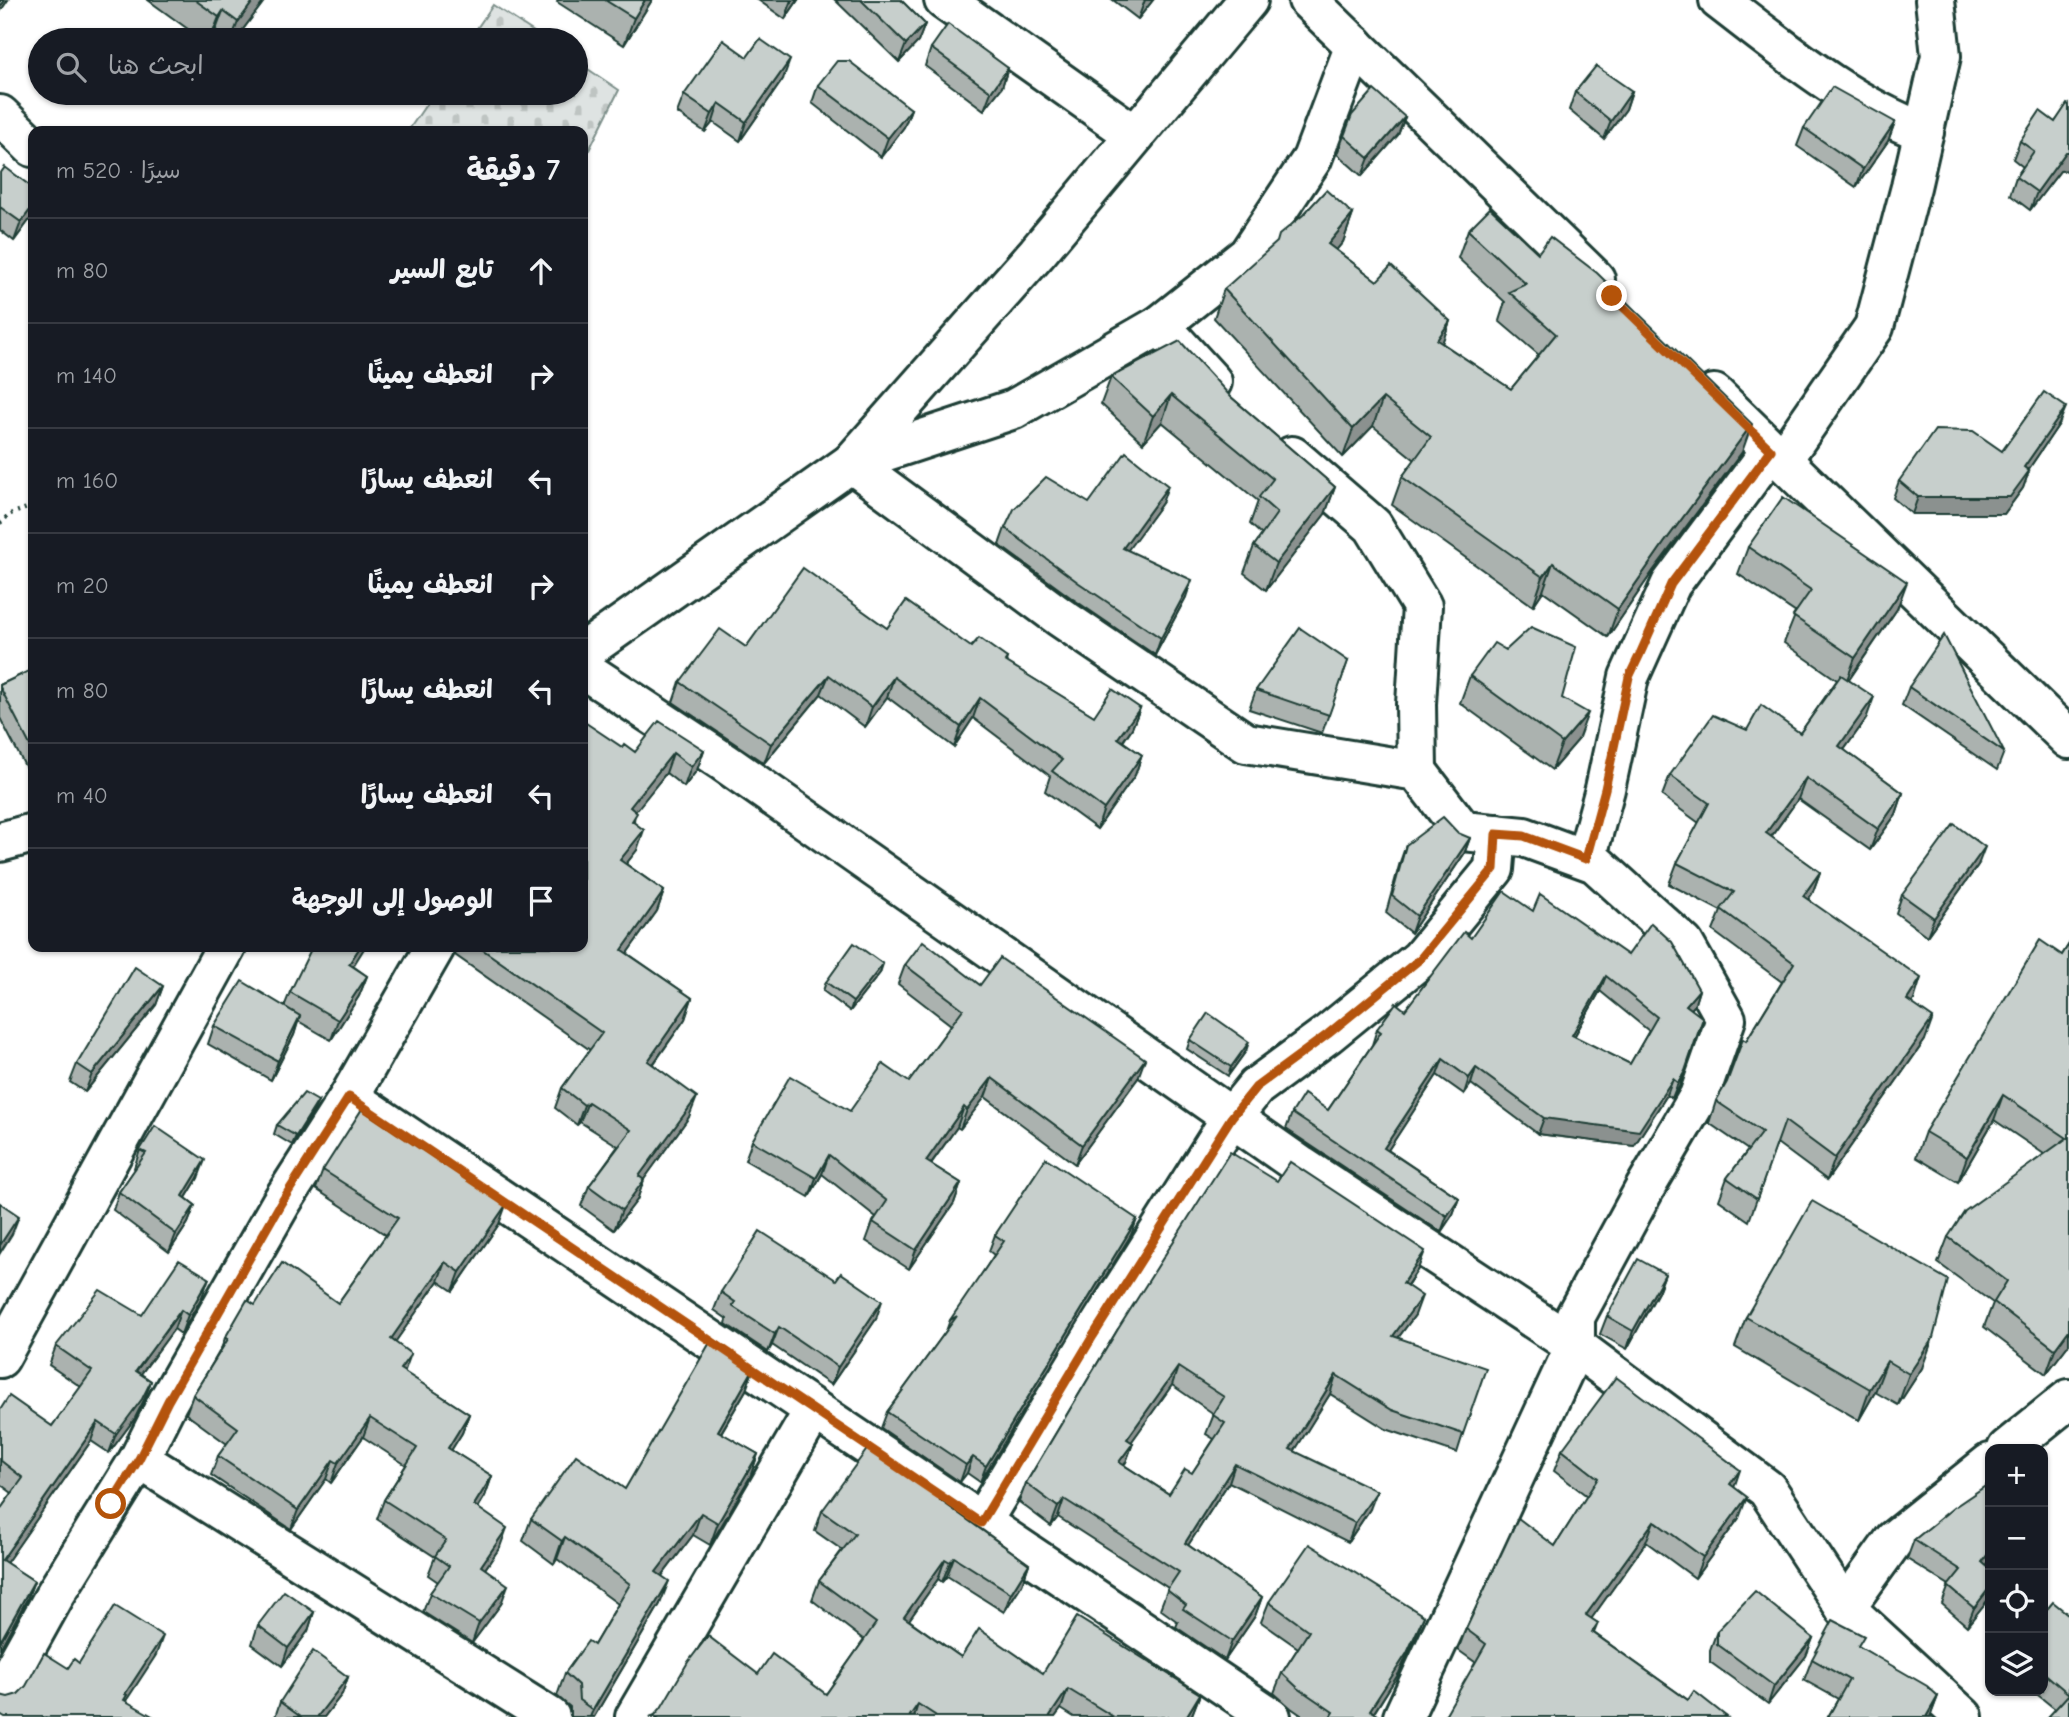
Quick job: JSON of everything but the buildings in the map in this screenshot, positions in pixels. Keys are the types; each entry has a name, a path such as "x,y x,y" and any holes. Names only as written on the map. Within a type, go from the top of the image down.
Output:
{"street":[{"path":"944,0 1135,135"},
{"path":"588,648 851,463 1037,253 1248,0"},
{"path":"1308,0 1622,305"},
{"path":"1719,0 1800,63 1894,121 1924,132"},
{"path":"1586,859 1605,789 1629,677 1671,584 1776,455 1874,327 1941,56 1934,0"},
{"path":"851,463 1014,409 1160,325 1248,255 1312,159 1355,46"},
{"path":"0,115 28,142"},
{"path":"1160,325 1235,407"},
{"path":"1692,373 2069,739"},
{"path":"1265,432 1373,526 1422,606 1416,704 1417,771 1464,831 1524,836 1595,863 1684,944 1726,1019 1699,1096 1575,1317 1575,1346 1403,1717"},
{"path":"851,463 1060,617 1246,743 1417,771"},
{"path":"588,672 724,762 1301,1166 1575,1346 1767,1489 1845,1608 1963,1717"},
{"path":"0,842 28,834"},
{"path":"981,1523 1093,1336 1231,1118 1256,1087 1328,1034 1420,959 1494,869 1496,834"},
{"path":"0,1358 223,952"},
{"path":"0,1694 56,1593 139,1459 168,1401 281,1203 349,1097 432,952"},
{"path":"349,1097 1271,1717"},
{"path":"2013,1444 2069,1399"},
{"path":"635,1717 814,1410"},
{"path":"139,1459 550,1717"},
{"path":"1845,1608 1894,1540 1985,1467"}],"path":[{"path":"0,523 10,514 28,508"}],"green space":[{"path":"493,5 528,28 477,28"},
{"path":"588,69 619,90 588,152 588,126 411,126 426,105 588,105"}],"route":[{"path":"111,1504 139,1459 168,1401 281,1203 349,1097 981,1523 1168,1215 1231,1118 1256,1087 1328,1034 1420,959 1494,869 1496,834 1524,836 1586,859 1605,789 1629,677 1671,584 1771,450 1612,296"}]}
